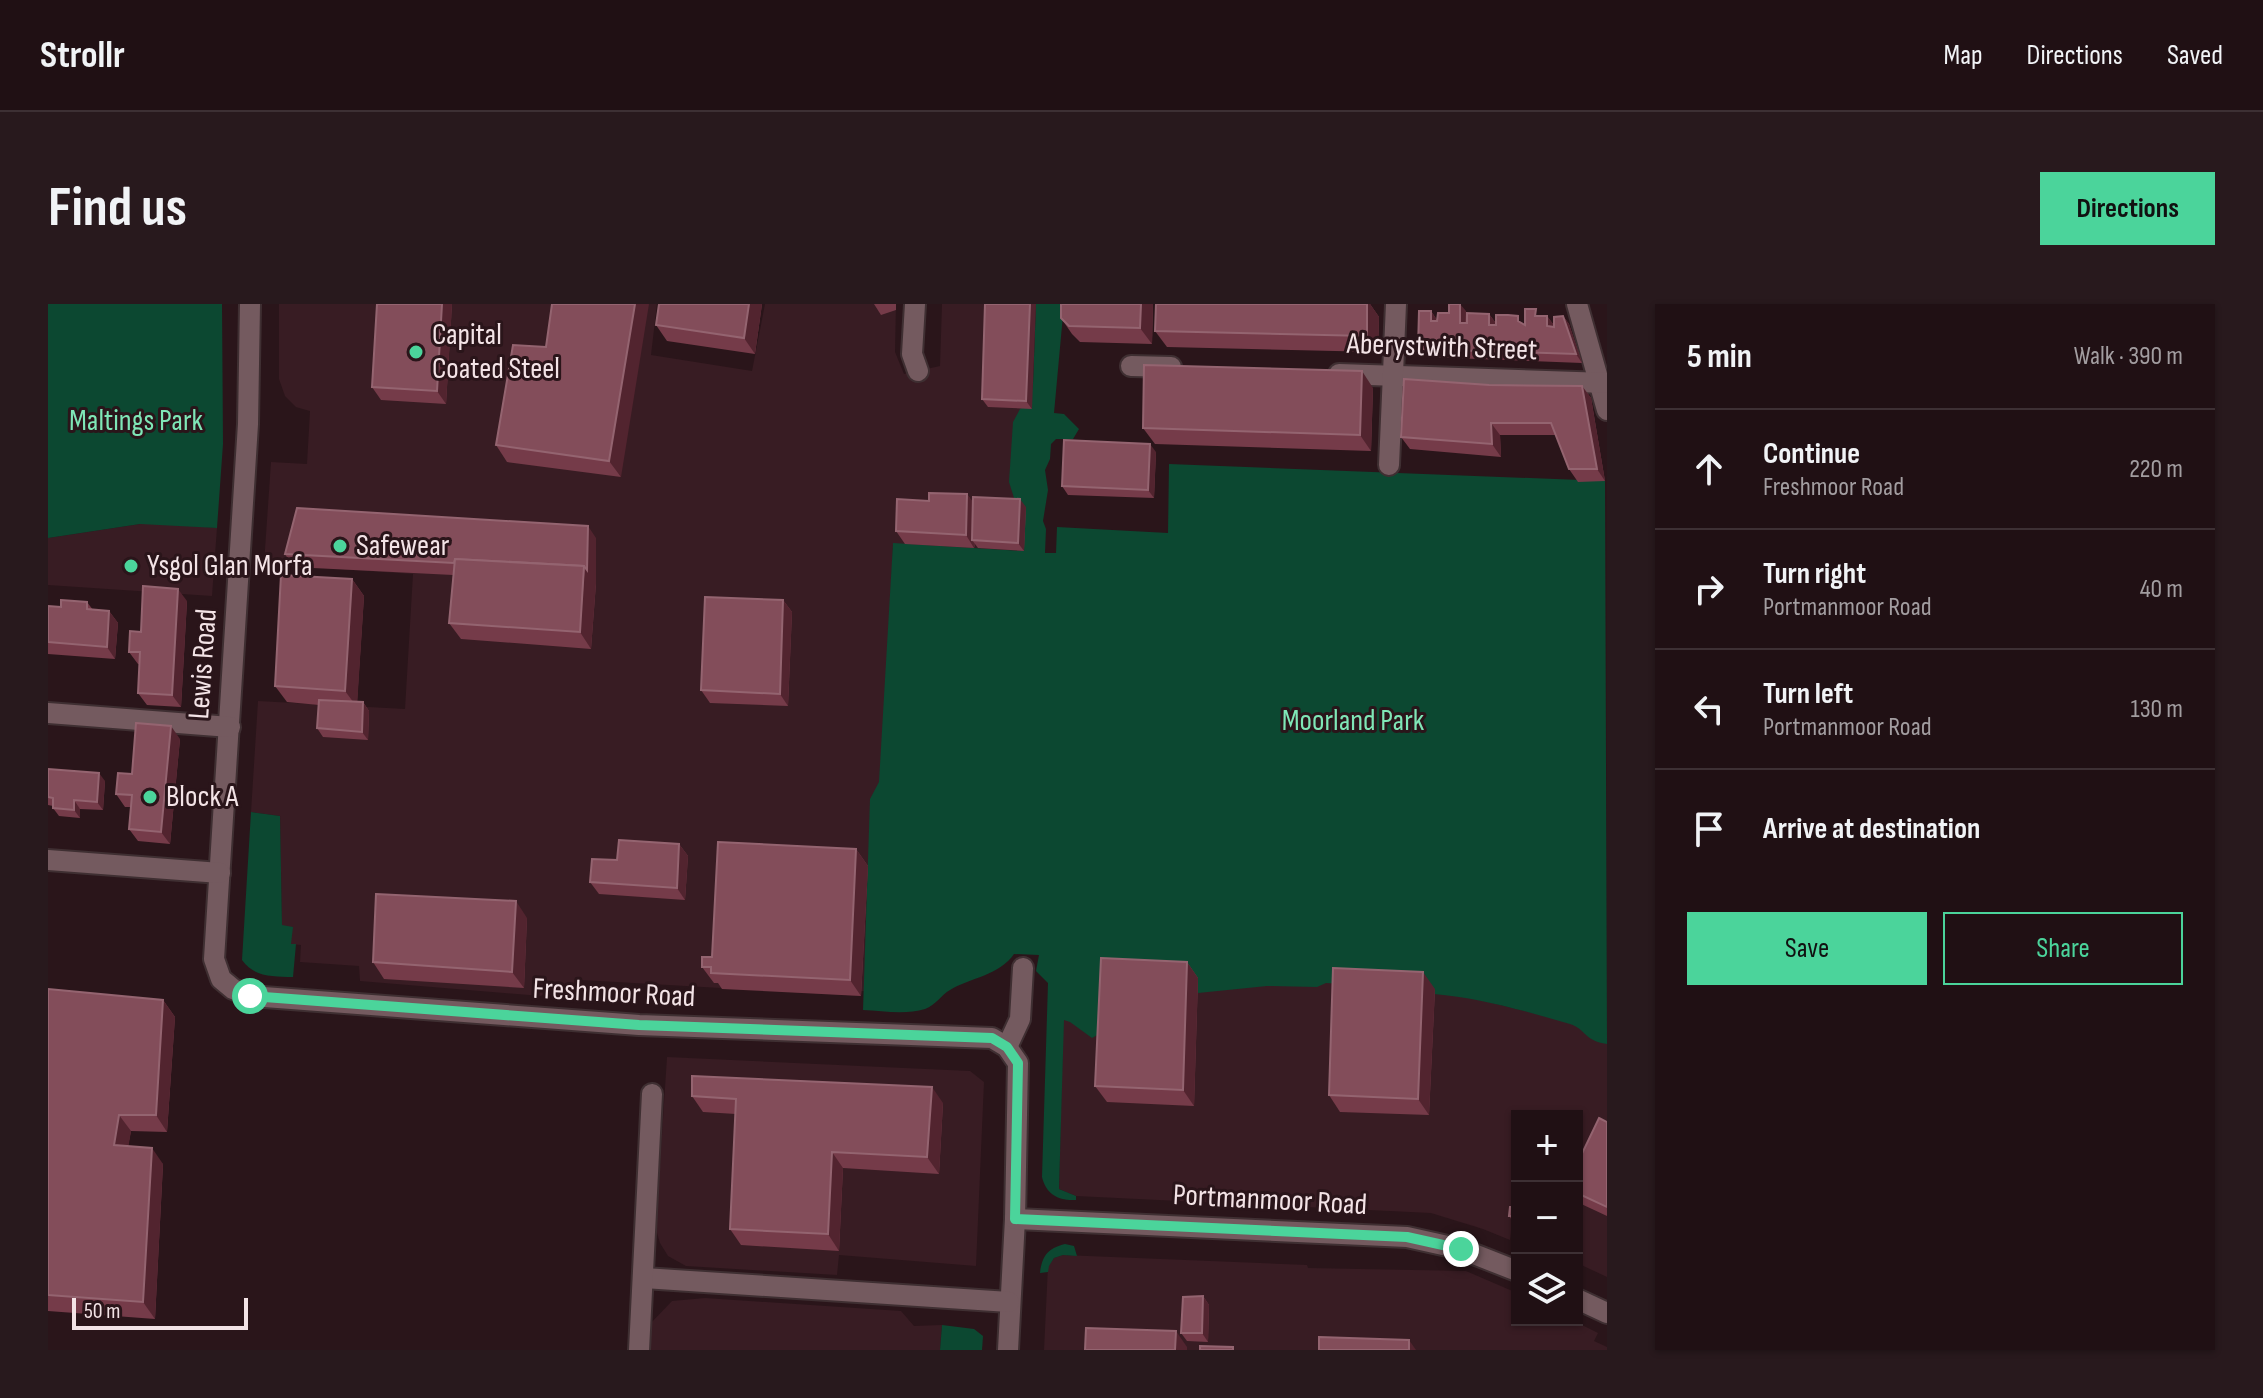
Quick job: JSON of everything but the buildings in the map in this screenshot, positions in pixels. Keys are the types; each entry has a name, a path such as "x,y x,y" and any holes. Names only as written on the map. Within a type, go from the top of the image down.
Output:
{"street":[{"name":"Lewis Road","path":"221,979 214,959 248,424 250,304"},
{"path":"915,304 912,354 918,371"},
{"path":"1389,465 1396,304"},
{"path":"1577,304 1603,383 1607,410"},
{"path":"1131,366 1191,368"},
{"name":"Aberystwith Street","path":"1315,373 1603,383"},
{"path":"48,713 230,727"},
{"path":"48,860 220,873"},
{"path":"1008,1350 1015,1219 1018,1063 1007,1047 1020,1019 1023,968"},
{"name":"Freshmoor Road","path":"221,979 233,989 250,996 343,1005 698,1028 992,1038 1007,1047"},
{"path":"639,1350 652,1094"},
{"name":"Portmanmoor Road","path":"1015,1219 1407,1237 1461,1249 1511,1269"},
{"path":"644,1278 1009,1302"},
{"path":"1583,1302 1607,1313"}],"shaded area":[{"path":"279,304 657,304 651,355 752,371 765,304 896,304 895,352 904,374 940,366 942,304 1036,304 1024,551 893,544 875,992 861,991 861,996 582,980 580,999 571,989 552,988 541,996 360,981 359,966 300,962 301,945 291,944 282,926 280,816 251,812 258,701 405,709 413,574 264,564 271,462 307,464 310,411 296,407 285,396 279,379"},
{"name":"Ysgol Glan Morfa","path":"161,523 217,528 212,596 48,585 48,538"},
{"path":"1065,957 1435,989 1607,1031 1607,1277 1583,1266 1583,1110 1511,1110 1510,1240 1431,1213 1076,1196 1059,1189"},
{"path":"667,1057 970,1071 984,1082 976,1266 839,1255 837,1275 686,1266 668,1256 656,1229"},
{"path":"1063,1255 1307,1265 1308,1268 1466,1271 1511,1290 1511,1326 1583,1326 1598,1333 1594,1341 1607,1347 1607,1350 1044,1350 1048,1266 1054,1258"},
{"path":"705,1298 901,1311 914,1326 942,1325 940,1350 648,1350 650,1324 672,1301"}],"green space":[{"name":"Maltings Park","path":"48,304 222,304 223,444 217,528 140,524 48,538"},
{"name":"Moorland Park","path":"1036,304 1064,304 1054,413 1064,414 1079,429 1073,439 1056,439 1051,444 1045,470 1048,490 1043,521 1046,529 1045,553 1056,553 1057,527 1168,533 1169,464 1605,481 1607,1044 1589,1038 1570,1024 1485,1002 1434,994 1434,989 1326,983 1317,987 1267,986 1198,993 1198,979 1092,1038 1064,1020 1059,1189 1076,1196 1076,1200 1070,1200 1058,1198 1050,1192 1042,1177 1048,983 1036,971 1039,955 1014,954 1001,967 950,990 925,1009 902,1012 863,1010 870,799 879,782 893,543 1024,551 1025,515 1015,501 1009,482 1013,422 1020,409 1030,402 1033,384"},
{"path":"251,812 280,816 282,925 293,927 291,944 296,944 293,977 259,973 242,960"},
{"path":"1065,1244 1074,1246 1077,1256 1054,1258 1048,1272 1040,1273 1047,1254"},
{"path":"942,1325 974,1329 983,1336 982,1350 940,1350"}],"place":[{"name":"Capital Coated Steel","path":"416,352"},
{"name":"Safewear","path":"340,546"},
{"name":"Ysgol Glan Morfa","path":"131,566"},
{"name":"Block A","path":"150,797"}],"route":[{"path":"250,996 639,1025 992,1038 1002,1042 1018,1063 1015,1219 1407,1237 1461,1249"}]}
